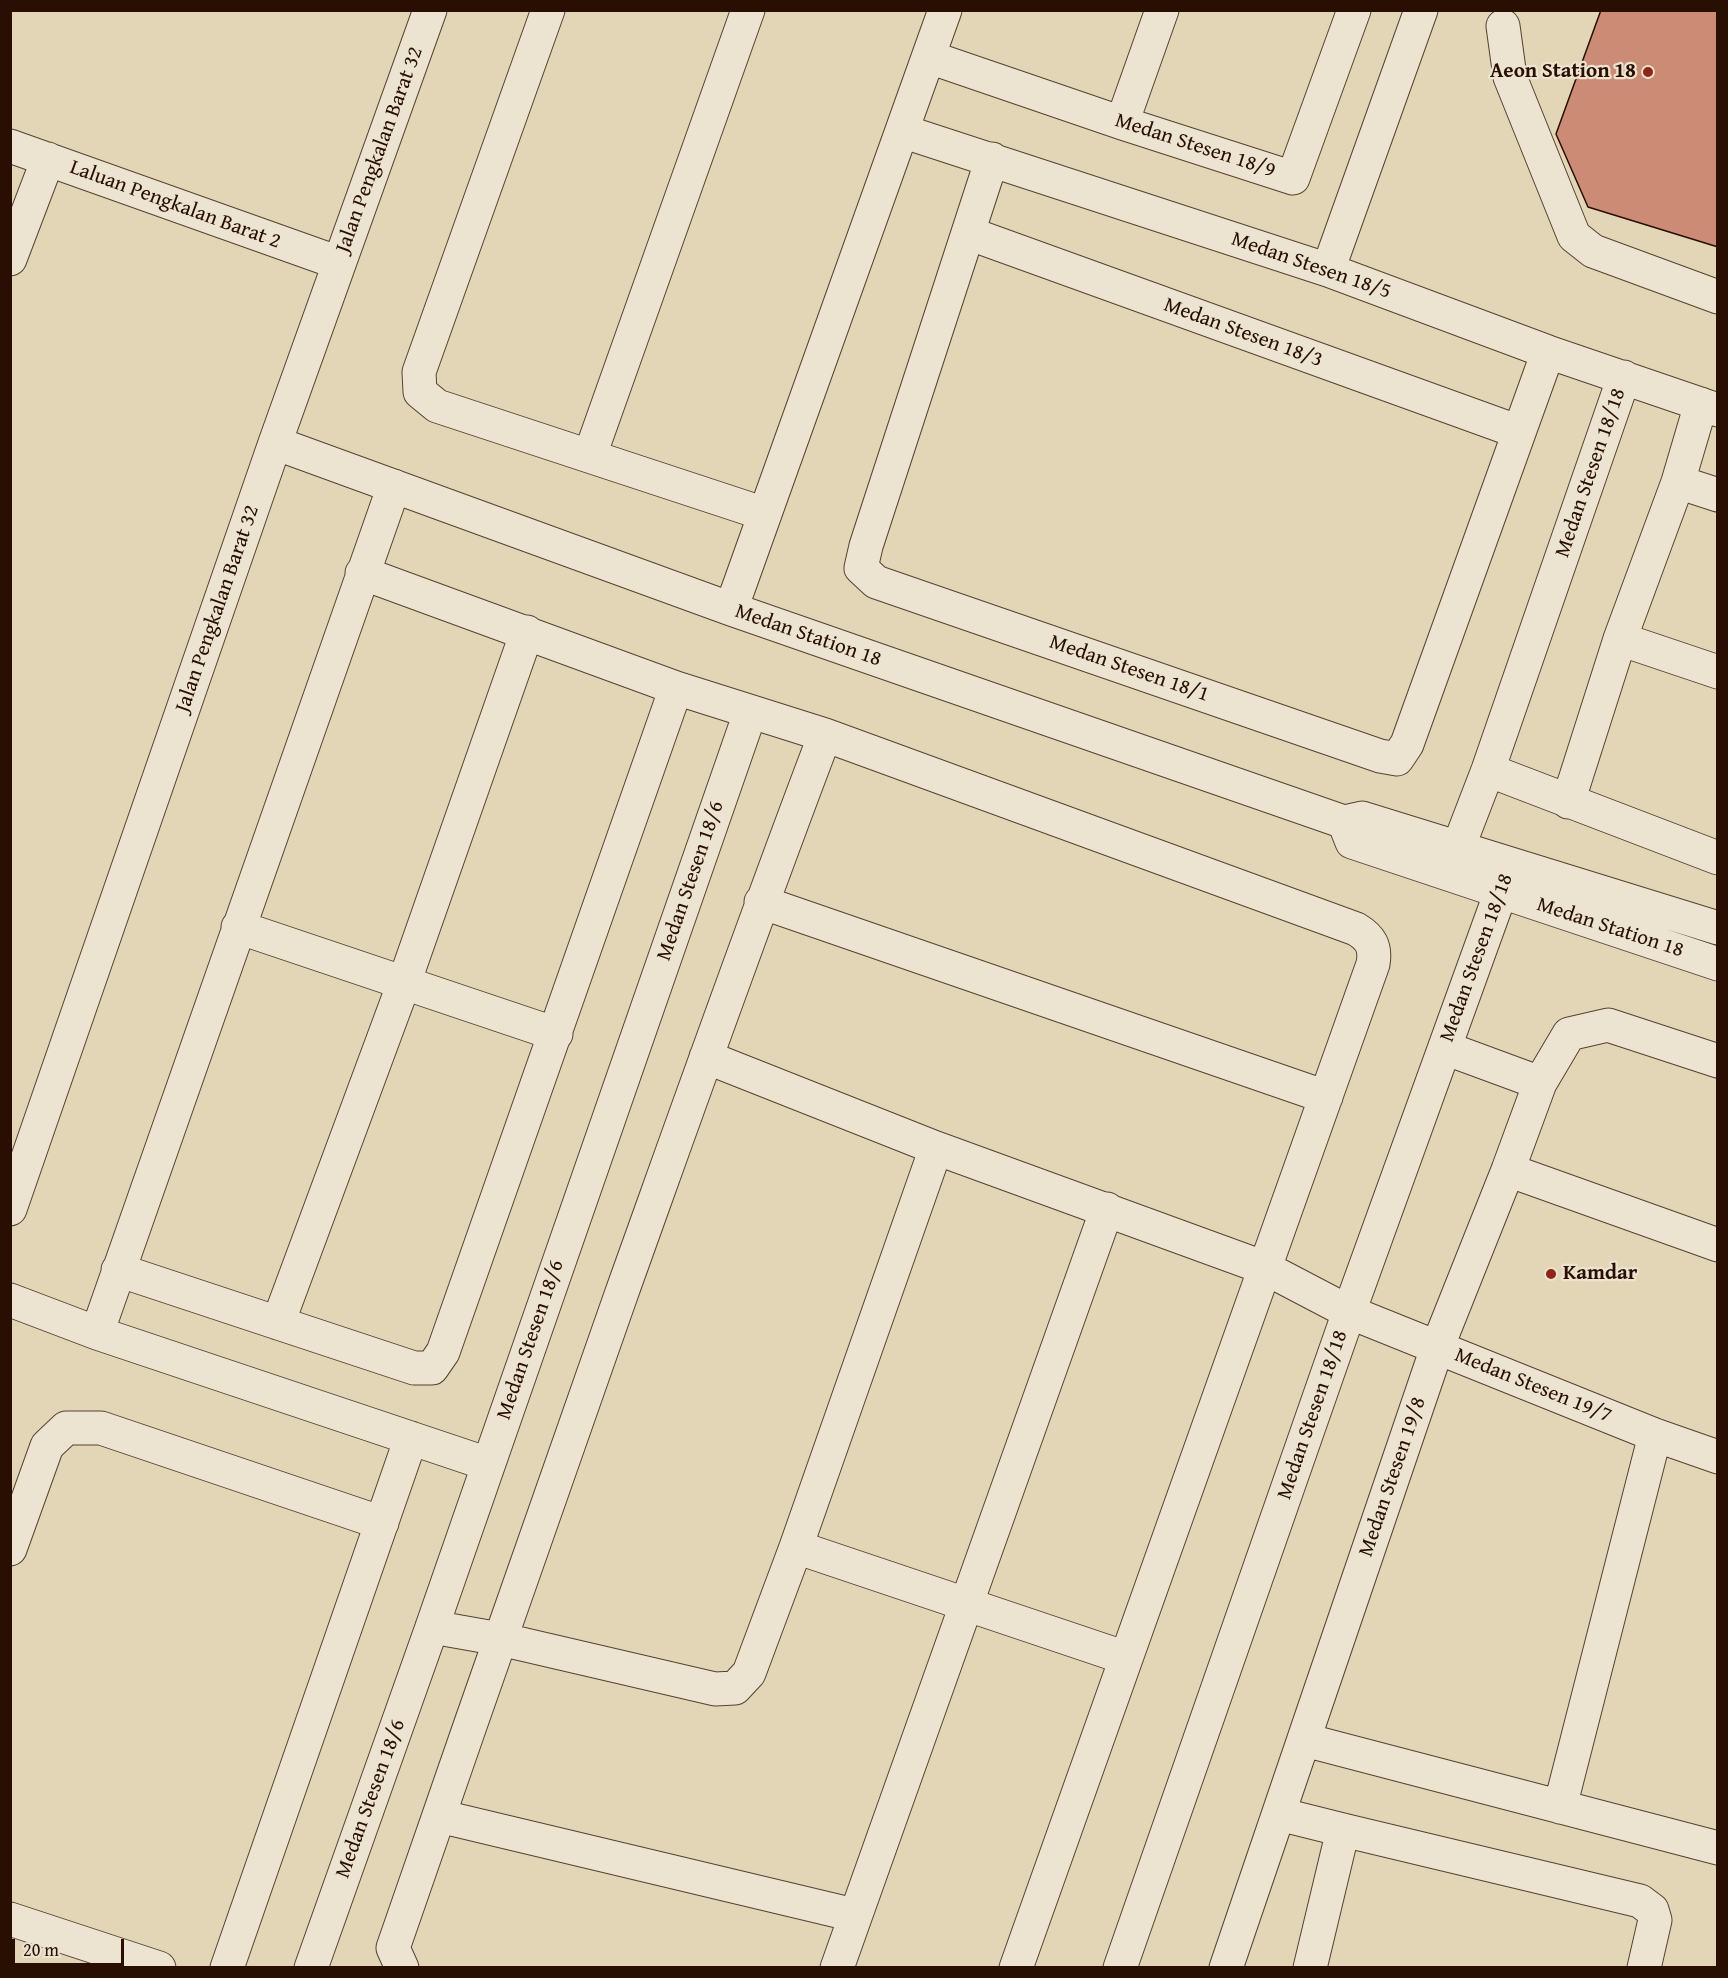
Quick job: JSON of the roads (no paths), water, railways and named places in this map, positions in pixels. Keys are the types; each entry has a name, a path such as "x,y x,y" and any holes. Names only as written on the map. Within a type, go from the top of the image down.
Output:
{"street":[{"name":"Jalan Pengkalan Barat 32","path":"10,1209 275,443 430,10"},
{"path":"548,10 419,372 420,392 437,406 765,514"},
{"path":"590,455 748,10"},
{"path":"731,609 945,10"},
{"path":"1122,123 1162,10"},
{"name":"Medan Stesen 18/9","path":"929,57 1293,178 1354,10"},
{"path":"1328,270 1421,10"},
{"path":"1503,26 1510,77 1574,236 1593,251 1718,297"},
{"name":"Medan Stesen 18/5","path":"902,131 1328,270 1548,352 1709,407"},
{"name":"Laluan Pengkalan Barat 2","path":"10,146 339,263"},
{"path":"10,259 48,159"},
{"name":"Medan Stesen 18/1","path":"992,159 866,546 861,568 876,582 1380,756 1397,759 1407,744 1548,352"},
{"name":"Medan Stesen 18/3","path":"968,233 1519,432"},
{"name":"Medan Stesen 18/18","path":"1452,861 1488,770 1624,377"},
{"path":"1568,802 1620,639 1678,482 1709,407"},
{"name":"Medan Station 18","path":"275,443 731,609 1344,822 1362,818 1452,861 1506,879 1718,928"},
{"path":"1678,482 1718,495"},
{"path":"97,1333 394,486"},
{"path":"362,573 676,688 825,735 1346,925 1366,935 1372,943 1375,954 1373,964 1016,1968"},
{"path":"278,1323 404,983 526,632"},
{"path":"1620,639 1718,672"},
{"path":"118,1270 414,1368 432,1368 443,1352 676,688"},
{"name":"Medan Stesen 18/6","path":"310,1968 432,1627 750,712"},
{"path":"402,1968 393,1948 761,902 825,735"},
{"path":"1488,770 1718,858"},
{"name":"Medan Station 18","path":"1506,879 1605,924 1718,963"},
{"name":"Medan Stesen 18/18","path":"1120,1968 1349,1312 1506,879"},
{"path":"761,902 1326,1097"},
{"path":"238,927 556,1034"},
{"name":"Medan Stesen 19/8","path":"1226,1968 1437,1348 1540,1083 1569,1034 1608,1025 1718,1061"},
{"path":"1445,1048 1540,1083"},
{"name":"Medan Stesen 19/7","path":"706,1057 936,1148 1265,1268 1349,1312 1655,1435 1718,1457"},
{"path":"432,1627 500,1639 715,1689 735,1688 749,1673 796,1547 936,1148"},
{"path":"1508,1170 1718,1245"},
{"path":"837,1968 1107,1209"},
{"path":"10,1300 97,1333 488,1464"},
{"path":"10,1549 47,1446 66,1428 101,1428 382,1523"},
{"path":"1560,1806 1655,1435"},
{"path":"227,1968 411,1438"},
{"path":"796,1547 1126,1658"},
{"path":"1305,1740 1718,1848"},
{"path":"1279,1814 1640,1901 1652,1910 1655,1920 1644,1968"},
{"path":"439,1816 854,1915"},
{"path":"1310,1968 1343,1830"},
{"path":"10,1918 159,1968"}],"place":[{"name":"Aeon Station 18","path":"1648,72"},
{"name":"Kamdar","path":"1551,1274"}]}
